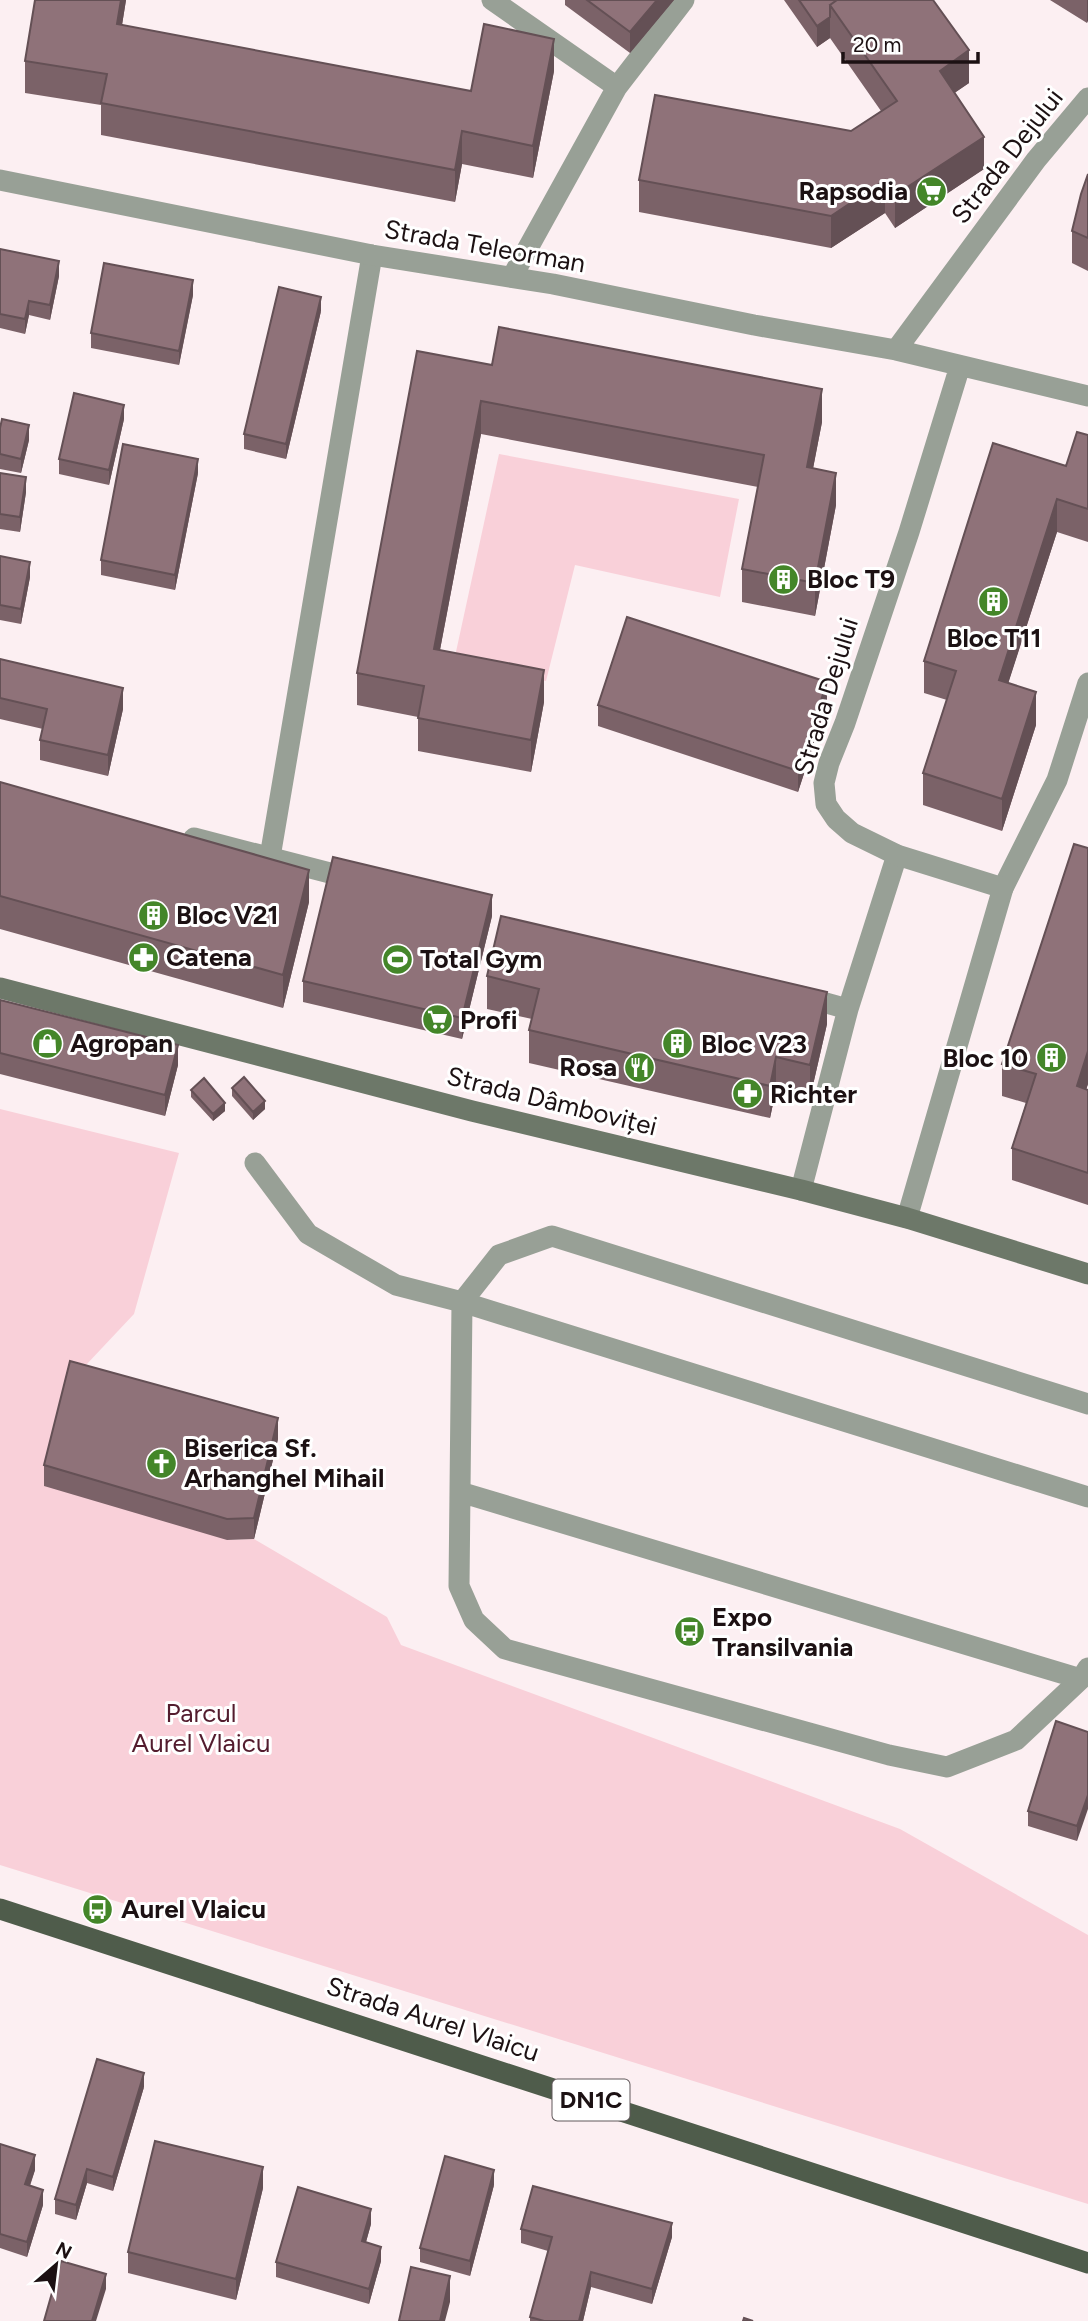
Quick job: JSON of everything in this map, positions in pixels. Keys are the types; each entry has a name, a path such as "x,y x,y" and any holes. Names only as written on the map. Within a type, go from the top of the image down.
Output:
{"main road":[{"name":"Strada Aurel Vlaicu","path":"0,1909 1088,2263"}],"street":[{"path":"492,0 617,87"},
{"path":"512,276 617,87 684,0"},
{"name":"Strada Dejului","path":"896,350 1036,159 1088,98"},
{"name":"Strada Teleorman","path":"0,180 372,255 512,276 754,326 896,350 1088,396"},
{"path":"270,857 372,255"},
{"name":"Strada Dejului","path":"960,366 909,531 824,783 826,804 836,819 852,833 897,855 1003,888"},
{"path":"906,1218 1003,888 1058,780 1088,683"},
{"path":"176,834 374,884"},
{"path":"801,1190 848,1009 897,855"},
{"name":"Strada Dâmboviței","path":"0,988 472,1111 801,1190 906,1218 1088,1274"},
{"path":"782,991 848,1009"},
{"path":"255,1163 308,1234 396,1285 462,1303 1088,1497"},
{"path":"460,1492 1085,1673 1016,1740 947,1767 876,1751 505,1649 474,1620 459,1586 462,1303 499,1255 552,1236 1088,1404"}],"green space":[{"path":"499,454 739,499 720,597 575,565 546,681 454,661"},
{"name":"Parcul Aurel Vlaicu","path":"0,1109 179,1153 134,1314 70,1382 227,1540 254,1539 387,1617 401,1645 900,1829 1088,1935 1088,2204 0,1865"}],"building":[{"path":"35,0 121,0 117,24 471,91 484,24 554,39 533,146 462,131 455,170 101,103 107,74 25,61"},
{"path":"587,0 657,0 630,32"},
{"path":"799,0 837,0 830,5 830,17 817,26"},
{"path":"837,0 933,0 969,50 940,71 984,137 895,195 885,180 831,216 639,180 655,95 851,131 897,101 830,5"},
{"path":"1088,174 1088,238 1072,231"},
{"path":"0,249 59,261 50,305 29,301 25,319 0,314"},
{"path":"104,263 193,280 179,351 91,333"},
{"path":"279,287 321,297 286,444 244,434"},
{"name":"Bloc T9","path":"499,327 822,389 807,467 836,473 815,583 742,569 764,455 481,401 434,649 544,670 531,740 418,718 424,686 357,673 417,351 492,365"},
{"path":"74,393 124,405 109,470 59,459"},
{"path":"2,419 29,425 21,459 0,454"},
{"name":"Bloc T11","path":"1077,432 1088,435 1088,509 1057,499 999,680 1036,692 1002,799 923,773 956,671 924,661 993,443 1066,466"},
{"path":"123,444 198,459 175,575 101,560"},
{"path":"0,473 26,477 20,517 0,514"},
{"path":"0,556 30,562 21,609 0,605"},
{"path":"627,617 827,682 798,771 598,705"},
{"path":"0,659 123,688 108,755 40,740 47,709 0,698"},
{"name":"Bloc V21","path":"0,782 309,870 283,975 0,896"},
{"name":"Bloc 10","path":"1074,844 1088,848 1088,1051 1077,1086 1088,1090 1088,1173 1012,1148 1036,1074 1002,1064"},
{"name":"Total Gym","path":"333,857 492,895 462,1018 303,981"},
{"name":"Bloc V23","path":"501,916 827,992 810,1065 776,1057 770,1086 529,1030 539,989 487,976"},
{"path":"0,1000 178,1045 165,1095 0,1053"},
{"path":"244,1077 265,1101 253,1112 232,1088"},
{"path":"204,1078 225,1103 213,1114 191,1090"},
{"name":"Biserica Sf. Arhanghel Mihail","path":"70,1361 278,1418 254,1518 227,1519 44,1465"},
{"path":"1056,1721 1088,1732 1088,1795 1077,1826 1028,1811"},
{"path":"97,2059 144,2073 113,2177 87,2169 76,2205 55,2199"},
{"path":"155,2141 263,2167 236,2279 128,2252"},
{"path":"0,2144 35,2155 25,2184 43,2190 27,2242 0,2234"},
{"path":"445,2156 494,2170 470,2261 420,2248"},
{"path":"533,2186 672,2223 652,2289 591,2272 579,2321 544,2321 530,2317 552,2237 521,2229"},
{"path":"298,2187 371,2209 362,2241 381,2247 369,2289 276,2262"},
{"path":"61,2261 106,2274 92,2321 44,2321"},
{"path":"411,2267 450,2276 440,2321 399,2321"}],"place":[{"name":"Rapsodia","path":"931,191"},
{"name":"Bloc T9","path":"784,579"},
{"name":"Bloc T11","path":"994,602"},
{"name":"Bloc V21","path":"153,915"},
{"name":"Catena","path":"143,957"},
{"name":"Total Gym","path":"397,959"},
{"name":"Profi","path":"437,1020"},
{"name":"Agropan","path":"47,1043"},
{"name":"Bloc V23","path":"678,1044"},
{"name":"Bloc 10","path":"1051,1058"},
{"name":"Rosa","path":"640,1067"},
{"name":"Richter","path":"747,1094"},
{"name":"Biserica Sf. Arhanghel Mihail","path":"161,1463"},
{"name":"Expo Transilvania","path":"689,1632"},
{"name":"Aurel Vlaicu","path":"98,1909"}]}
